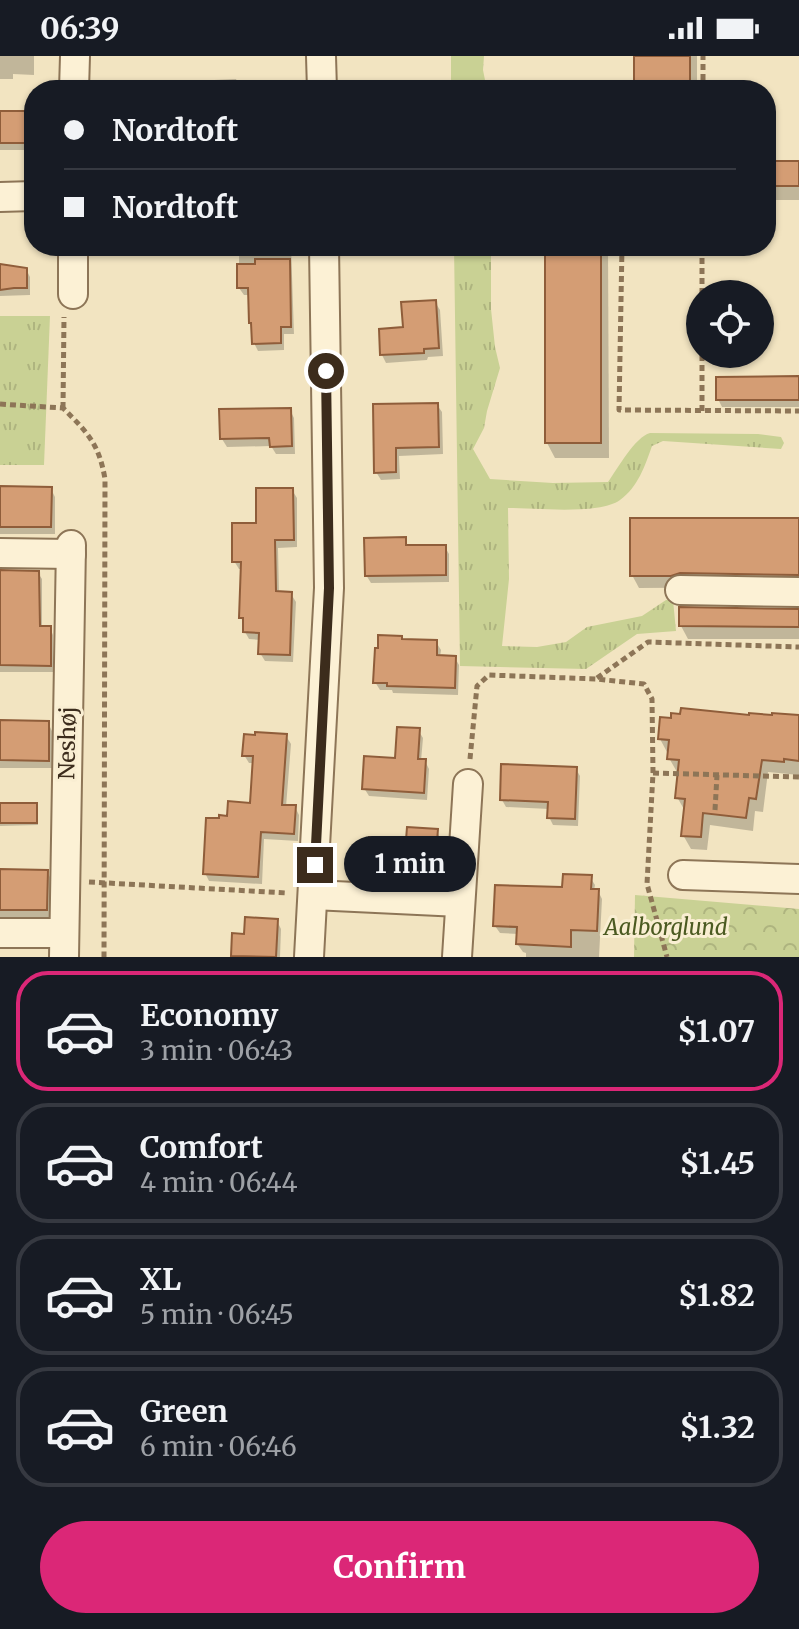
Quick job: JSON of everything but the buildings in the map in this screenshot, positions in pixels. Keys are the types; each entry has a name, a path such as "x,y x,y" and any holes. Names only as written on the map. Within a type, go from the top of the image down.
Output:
{"street":[{"path":"74,80 75,56"},
{"path":"321,56 322,80"},
{"path":"0,197 24,196"},
{"path":"73,256 73,294"},
{"path":"309,957 329,588 324,256"},
{"name":"Neshøj","path":"0,553 71,549 64,945 0,933"},
{"path":"680,590 799,592"},
{"path":"457,957 468,784"},
{"path":"683,875 799,879"},
{"path":"313,895 460,902"}],"path":[{"path":"703,56 703,80"},
{"path":"622,256 619,410 799,411"},
{"path":"702,256 702,280"},
{"path":"63,408 64,303 73,294"},
{"path":"702,368 702,411"},
{"path":"596,679 648,642 799,647"},
{"path":"468,784 477,686 489,675 644,684 652,699 653,773 647,884 667,957"},
{"path":"653,773 799,777"},
{"path":"715,810 717,775"},
{"path":"104,957 104,883 313,895"}],"green space":[{"path":"451,56 484,56 485,80 451,80"},
{"path":"454,256 491,256 491,309 500,368 484,428 473,449 490,479 608,482 633,447 650,433 758,434 781,437 784,443 781,449 663,441 652,446 632,489 610,505 583,509 508,508 509,579 502,646 537,647 566,642 587,627 642,616 666,600 673,600 676,631 637,634 586,669 460,666"},
{"path":"0,316 50,316 44,465 0,465"},
{"name":"Aalborglund","path":"635,895 799,909 799,957 634,957"}],"route":[{"path":"315,865 329,588 326,371"}]}
